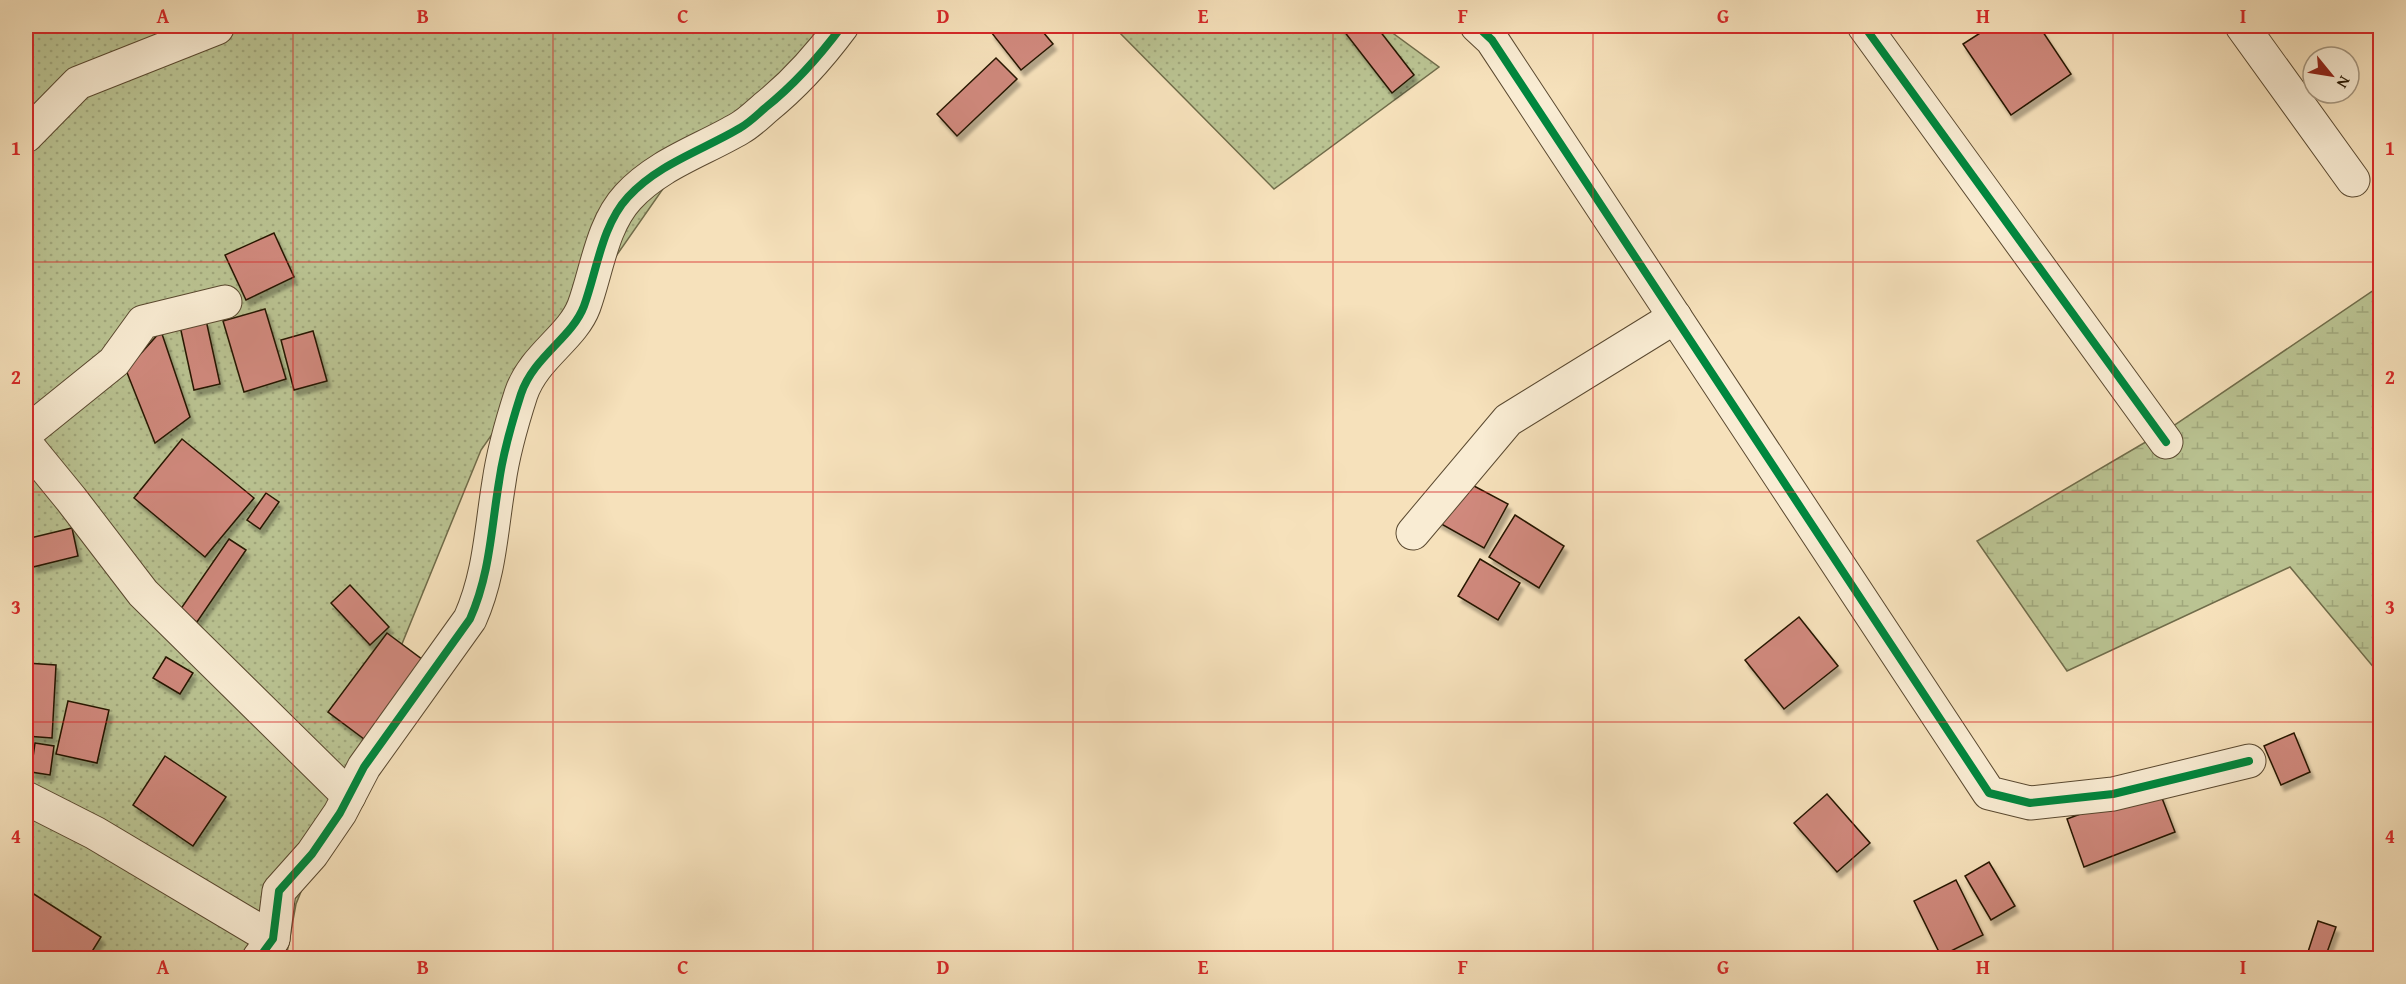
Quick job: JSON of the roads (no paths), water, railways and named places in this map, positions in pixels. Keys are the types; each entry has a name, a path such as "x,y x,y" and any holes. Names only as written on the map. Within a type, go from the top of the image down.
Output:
{"street":[{"path":"26,798 95,833 266,949 279,891 312,854 340,813 364,767 470,619 482,593 488,567 499,479 522,392 534,368 574,323 583,308 613,217 628,197 647,180 742,127 791,87 816,60 842,26"},
{"path":"1864,26 2166,442"},
{"path":"2242,26 2353,180"},
{"path":"26,136 78,83 217,28"},
{"path":"1494,30 1675,317 1989,793 2030,803 2113,794 2249,761"},
{"path":"26,433 114,362 143,322 225,302"},
{"path":"1413,533 1508,420 1675,317"},
{"path":"26,444 143,592 349,796"}]}
